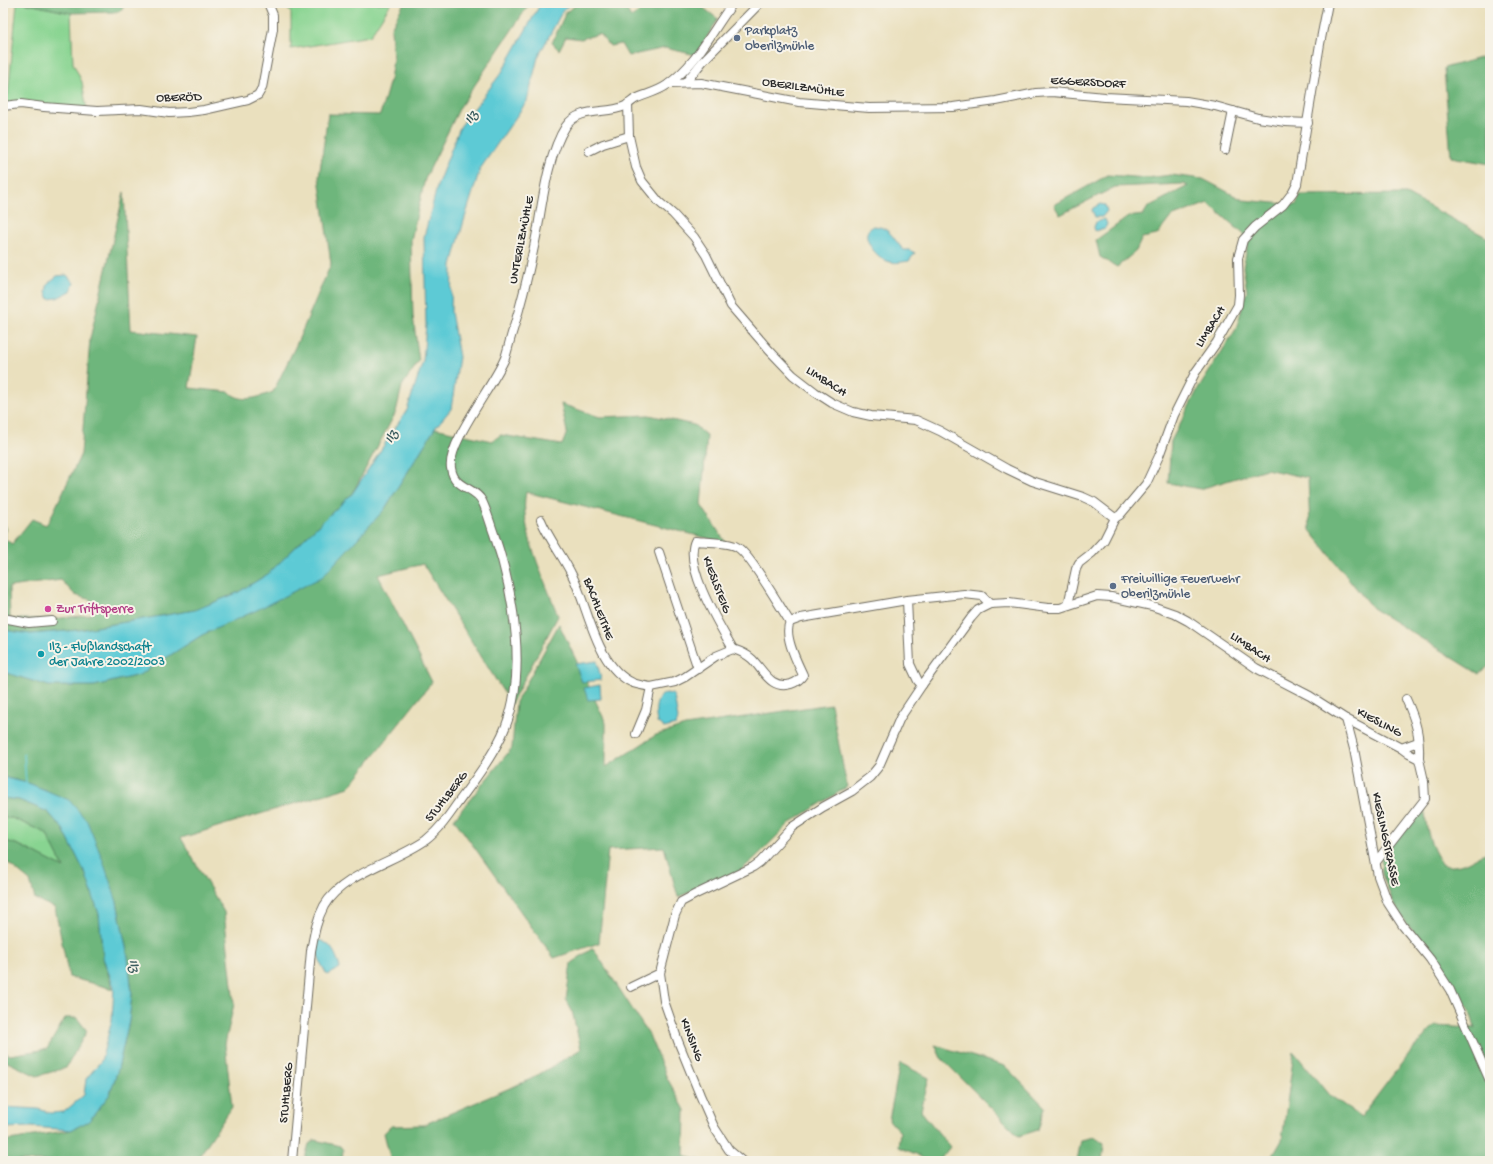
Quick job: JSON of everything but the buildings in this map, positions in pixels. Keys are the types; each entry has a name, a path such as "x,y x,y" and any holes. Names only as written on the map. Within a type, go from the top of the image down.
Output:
{"street":[{"name":"OBERÖD","path":"3,106 21,104 97,111 141,109 188,112 248,100 258,95 262,88 273,29 273,15 268,3"},
{"path":"669,84 685,71 698,56 733,3"},
{"path":"686,82 703,61 760,3"},
{"path":"1308,123 1328,3"},
{"name":"OBERILZMÜHLE","path":"669,84 686,82 701,83 799,102 869,108 918,108"},
{"name":"UNTERILZMÜHLE","path":"451,460 454,449 464,429 504,358 528,279 546,181 557,145 566,126 572,119 579,115 588,112 613,110 660,90 669,84"},
{"name":"EGGERSDORF","path":"918,108 972,105 1036,93 1052,92 1105,97 1186,101 1201,103 1258,118 1285,122 1308,123"},
{"path":"589,151 603,144 629,136 630,127 628,104"},
{"path":"1225,150 1234,111"},
{"name":"LIMBACH","path":"1068,605 1076,569 1079,563 1104,540 1115,518 1120,515 1146,484 1159,456 1174,415 1192,379 1217,342 1238,305 1238,258 1243,240 1255,227 1276,211 1293,192 1299,177 1308,123"},
{"name":"LIMBACH","path":"629,136 636,167 642,181 659,202 673,214 694,237 706,255 732,306 769,350 793,375 832,403 846,409 871,416 916,420 940,431 1007,469 1032,481 1083,497 1094,502 1115,518"},
{"name":"STUHLBERG","path":"292,1161 311,951 315,926 324,907 334,893 348,882 400,855 426,840 437,831 480,773 502,734 512,706 517,675 516,635 503,561 479,495 459,484 451,471 451,460"},
{"name":"BACHLEITHE","path":"541,520 547,535 560,553 572,574 601,648 608,661 616,671 628,680 651,687 675,682 698,669 716,656 733,649"},
{"name":"KIESLSTEIG","path":"733,649 710,607 696,572 692,555 692,548 695,541 733,545 742,550 790,622"},
{"path":"659,552 698,669"},
{"path":"733,649 752,659 763,674 778,685 794,683 799,681 803,674 789,638 788,627 790,622 801,618 907,600 964,594 982,596 990,604 978,610 971,618 922,685 918,681 910,664 907,600"},
{"name":"LIMBACH","path":"990,604 1009,602 1048,608 1068,605 1097,596 1111,597 1152,606 1175,614 1201,629 1256,668 1310,696 1346,719"},
{"path":"3,618 29,623 52,621"},
{"name":"KINSING","path":"742,1161 729,1150 714,1127 678,1041 664,1001 660,973 675,915 681,902 753,867 760,862 792,827 865,782 878,766 900,718 922,685"},
{"path":"636,734 646,710 651,687"},
{"name":"KIESLING","path":"1376,862 1425,800 1424,781 1419,759 1419,737 1414,718 1406,699"},
{"name":"KIESLING","path":"1346,719 1419,759"},
{"name":"KIESLINGSTRASSE","path":"1346,719 1354,749 1378,876 1388,903 1403,926 1430,959 1450,990 1490,1082"},
{"name":"KIESLING","path":"1401,748 1418,742"},
{"path":"631,987 660,973"}],"green space":[{"path":"17,3 24,3 71,13 73,63 82,82 87,110 3,104 3,95 8,95"},
{"path":"24,3 127,3 119,12 71,13"},
{"path":"285,3 391,3 370,36 291,49 291,13"},
{"path":"404,3 530,3 460,107 425,179 411,240 413,316 419,361 402,386 396,412 352,494 268,574 237,593 195,610 79,630 31,634 3,630 3,524 6,527 5,539 12,544 32,519 46,525 81,454 90,339 124,192 131,330 197,337 189,388 229,392 234,396 245,399 273,392 297,343 331,264 319,177 328,114 380,115 390,80 393,60 391,28","holes":["61,580 75,595 91,600 93,612 89,615 52,619 10,619 9,587"]},
{"path":"579,3 626,3 624,5 631,17 652,3 697,3 718,19 696,55 665,48 628,56 621,44 610,46 599,34 581,39 566,37 559,50 552,43 566,12"},
{"path":"1490,55 1490,164 1451,157 1444,68"},
{"path":"1108,175 1147,178 1171,175 1203,179 1243,200 1296,205 1300,195 1406,194 1490,239 1490,665 1479,674 1372,608 1310,530 1308,478 1266,469 1200,489 1168,483 1171,441 1197,391 1236,329 1247,291 1243,267 1249,239 1208,203 1171,217 1157,235 1142,238 1136,251 1117,267 1100,257 1096,240 1128,217 1143,215 1148,207 1188,186 1183,184 1115,187 1060,215 1054,205"},
{"path":"561,404 600,417 649,415 694,425 707,436 701,505 726,543 526,492 525,506 529,538 558,616 511,704 423,564 378,575 432,682 349,787 181,838 224,912 234,1004 225,1044 232,1107 196,1161 3,1161 3,1141 71,1130 89,1120 110,1094 118,1069 129,1021 132,994 128,957 117,902 31,784 3,777 3,672 49,686 94,686 139,675 202,635 384,510 435,428 492,441 501,435 562,445 567,432"},
{"path":"559,624 606,723 606,767 656,735 685,726 831,704 847,787 790,823 740,871 678,897 664,847 608,850 599,943 554,958 454,819 512,748 516,702"},
{"path":"3,798 19,800 48,812 63,829 86,875 99,914 103,958 113,989 69,977 55,908 35,899 30,881 3,859 3,840 19,845 64,868 46,833 12,818 3,818"},
{"path":"1424,804 1431,844 1443,865 1456,866 1490,851 1490,1161 1270,1161 1282,1140 1294,1052 1328,1094 1361,1117 1411,1051 1434,1026 1475,1028 1470,1011 1455,987 1434,956 1407,924 1392,900 1382,874 1381,856"},
{"path":"3,818 12,818 46,833 64,868 19,845 3,840"},
{"path":"593,948 649,1035 667,1078 685,1110 684,1156 703,1161 391,1161 384,1133 391,1126 423,1125 531,1079 581,1049 572,1011 566,1000 571,963"},
{"path":"65,1018 77,1018 87,1031 66,1068 37,1076 3,1060 3,1052 10,1055 47,1049"},
{"path":"935,1045 1005,1066 1045,1107 1038,1130 1019,1136 941,1058"},
{"path":"900,1063 929,1078 921,1111 950,1147 939,1161 927,1161 916,1154 898,1147 900,1132 889,1120"},
{"path":"1094,1137 1104,1143 1102,1161 1077,1161 1081,1140"},
{"path":"315,1140 340,1146 343,1150 342,1161 304,1161 309,1144"}],"water":[{"name":"Ilz","path":"541,3 572,3 563,10 538,57 527,101 480,169 463,224 452,265 451,312 459,357 451,409 435,428 384,510 322,577 257,610 202,635 139,675 94,686 49,686 3,672 3,630 31,634 79,630 195,610 237,593 268,574 352,494 407,410 423,361 426,324 424,237 438,183 460,127 502,72"},
{"path":"1100,204 1105,205 1107,211 1102,217 1095,217 1092,210"},
{"path":"1105,219 1107,224 1105,228 1095,231 1094,227 1096,222"},
{"path":"874,226 888,231 904,250 909,250 915,253 909,261 890,262 880,257 873,250 868,241 867,233 868,230"},
{"path":"67,275 74,283 71,291 57,298 49,299 46,292 48,283 57,276"},
{"path":"597,661 601,680 582,682 575,664"},
{"path":"600,685 601,699 588,700 584,688"},
{"path":"666,693 674,696 678,719 676,725 664,728 657,722 656,706 659,698"},
{"path":"3,777 31,784 69,800 87,821 102,858 117,902 128,957 132,994 129,1021 118,1069 110,1094 89,1121 71,1130 31,1127 3,1128 3,1107 39,1109 50,1113 64,1112 84,1095 86,1079 101,1061 112,1020 114,987 103,958 99,914 86,875 63,829 48,812 19,800 3,798"},
{"path":"317,940 330,946 339,963 340,968 327,975 319,959"}],"waterway":[{"path":"24,754 26,784"}],"place":[{"name":"Parkplatz Oberilzmühle","path":"737,38"},
{"name":"Freiwillige Feuerwehr Oberilzmühle","path":"1113,586"},
{"name":"Zur Triftsperre","path":"48,609"},
{"name":"Ilz - Flußlandschaft der Jahre 2002/2003","path":"41,654"}]}
